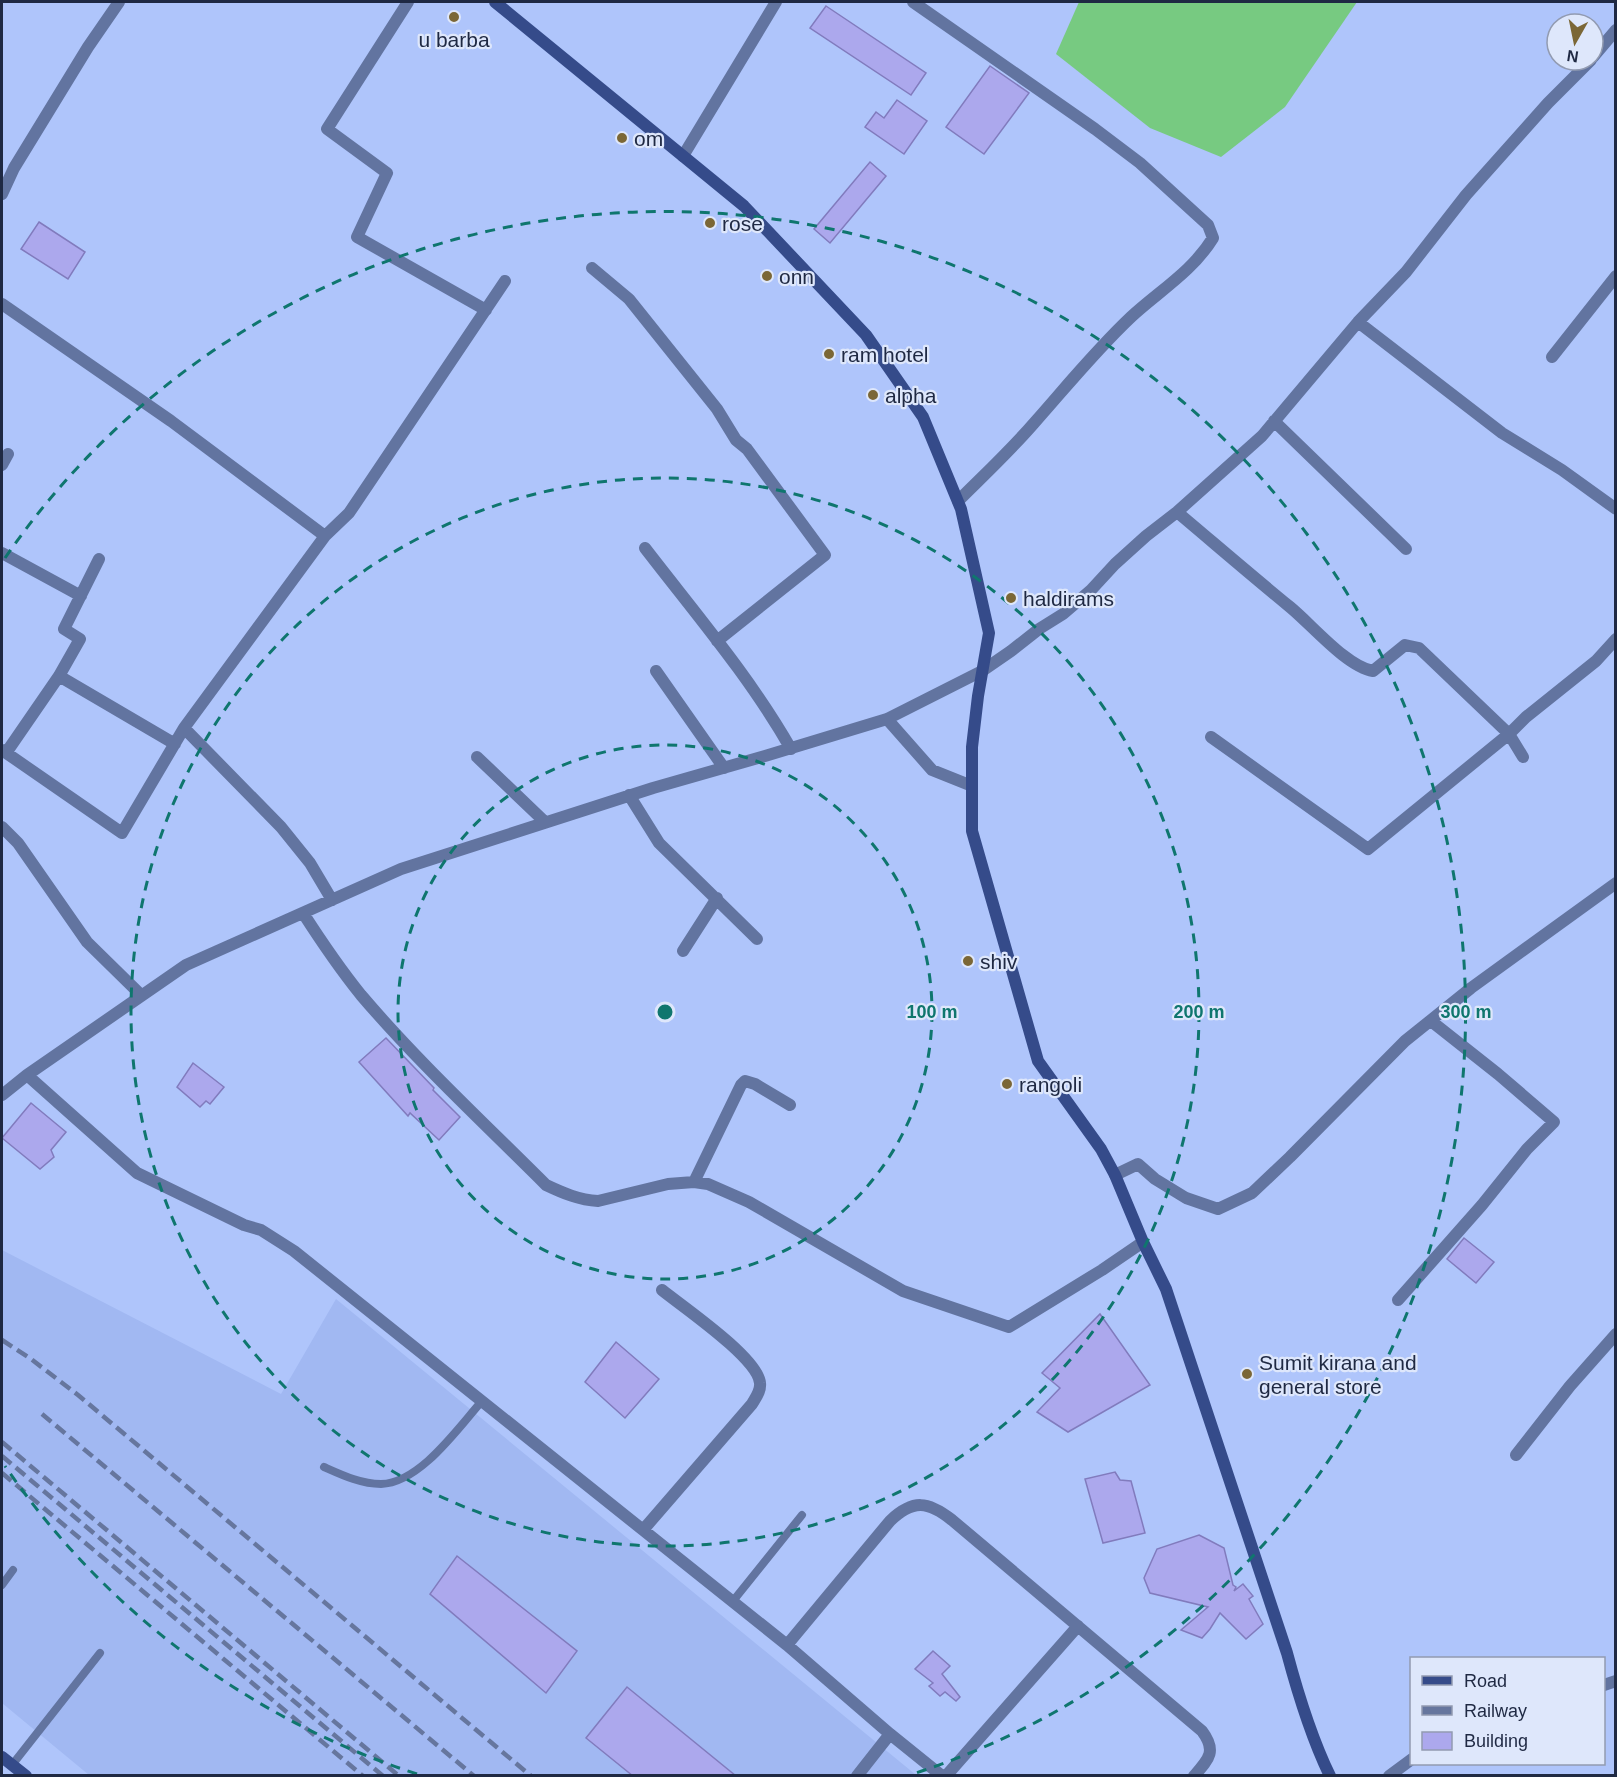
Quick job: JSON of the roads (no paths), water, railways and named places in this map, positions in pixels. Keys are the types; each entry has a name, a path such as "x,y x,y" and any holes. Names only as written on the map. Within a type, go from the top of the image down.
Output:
{"main road":[{"path":"495,2 744,206 866,335 923,417 961,509 989,633 972,747 972,831 1038,1061 1101,1149 1166,1289 1295,1683 1330,1776"},
{"path":"7,1761 26,1776"}],"street":[{"path":"2,195 14,168 88,47 120,2"},
{"path":"408,2 327,129 387,173 357,237 486,310"},
{"path":"683,156 776,2"},
{"path":"913,2 1140,163 1208,225 1213,238 1184,273 1132,316 1099,349 1034,424 958,501"},
{"path":"1605,43 1616,30"},
{"path":"2,1095 27,1075 186,965 401,869 629,795 887,719 982,671 1038,629 1063,614 1092,590 1115,564 1262,436 1358,322 1406,272 1466,195 1548,103 1579,72"},
{"path":"592,268 629,299 717,409 736,440 747,449 825,555 717,641"},
{"path":"1551,357 1616,276"},
{"path":"99,559 64,629 80,639 59,676 4,752 122,832 184,728 324,536 348,513 505,281"},
{"path":"2,304 171,421 324,536"},
{"path":"1358,322 1502,433 1563,470 1616,509"},
{"path":"1274,421 1406,549"},
{"path":"2,465 8,454"},
{"path":"1177,512 1362,669 1373,671 1406,645 1419,648 1509,734 1523,757"},
{"path":"645,548 772,716 791,749"},
{"path":"2,553 81,596"},
{"path":"1211,738 1368,849 1596,661 1616,639"},
{"path":"656,671 724,768"},
{"path":"59,676 175,744"},
{"path":"887,719 932,770 972,786"},
{"path":"184,728 281,827 310,863 332,900"},
{"path":"477,757 545,822"},
{"path":"629,795 660,843 757,939"},
{"path":"2,828 18,843 87,942 141,995"},
{"path":"1115,1175 1138,1164 1155,1179 1186,1198 1218,1209 1252,1192 1405,1041 1471,988 1616,883"},
{"path":"683,951 717,898"},
{"path":"303,913 360,993 403,1042 546,1185 566,1194 598,1201 668,1184 694,1182 708,1184 749,1202 903,1291 1009,1327 1143,1242"},
{"path":"1398,1300 1482,1205 1527,1149 1554,1122 1431,1021"},
{"path":"27,1075 136,1173 244,1225 261,1230 294,1251 787,1645 890,1734 944,1776 1078,1626"},
{"path":"694,1182 741,1084 745,1081 750,1082 790,1105"},
{"path":"643,1530 752,1404 759,1394 761,1384 751,1364 662,1290"},
{"path":"1516,1455 1570,1386 1616,1334"},
{"path":"787,1645 901,1510 921,1505 932,1507 942,1512 1078,1626 1207,1738 1211,1753 1194,1776"},
{"path":"857,1776 890,1734"},
{"path":"1389,1776 1410,1760"}],"lane":[{"path":"324,1467 362,1482 381,1484 398,1480 414,1472 435,1453 482,1401"},
{"path":"732,1601 802,1515"},
{"path":"2,1585 13,1570"},
{"path":"7,1761 100,1653"}],"railway":[{"path":"2,1340 78,1395 531,1776"},
{"path":"42,1414 474,1776"},
{"path":"2,1442 399,1776"},
{"path":"2,1456 383,1776"},
{"path":"2,1473 363,1776"}],"place":[{"name":"u barba","path":"454,17"},
{"name":"om","path":"622,138"},
{"name":"rose","path":"710,223"},
{"name":"onn","path":"767,276"},
{"name":"ram hotel","path":"829,354"},
{"name":"alpha","path":"873,395"},
{"name":"haldirams","path":"1011,598"},
{"name":"shiv","path":"968,961"},
{"name":"rangoli","path":"1007,1084"},
{"name":"Sumit kirana and general store","path":"1247,1374"}]}
